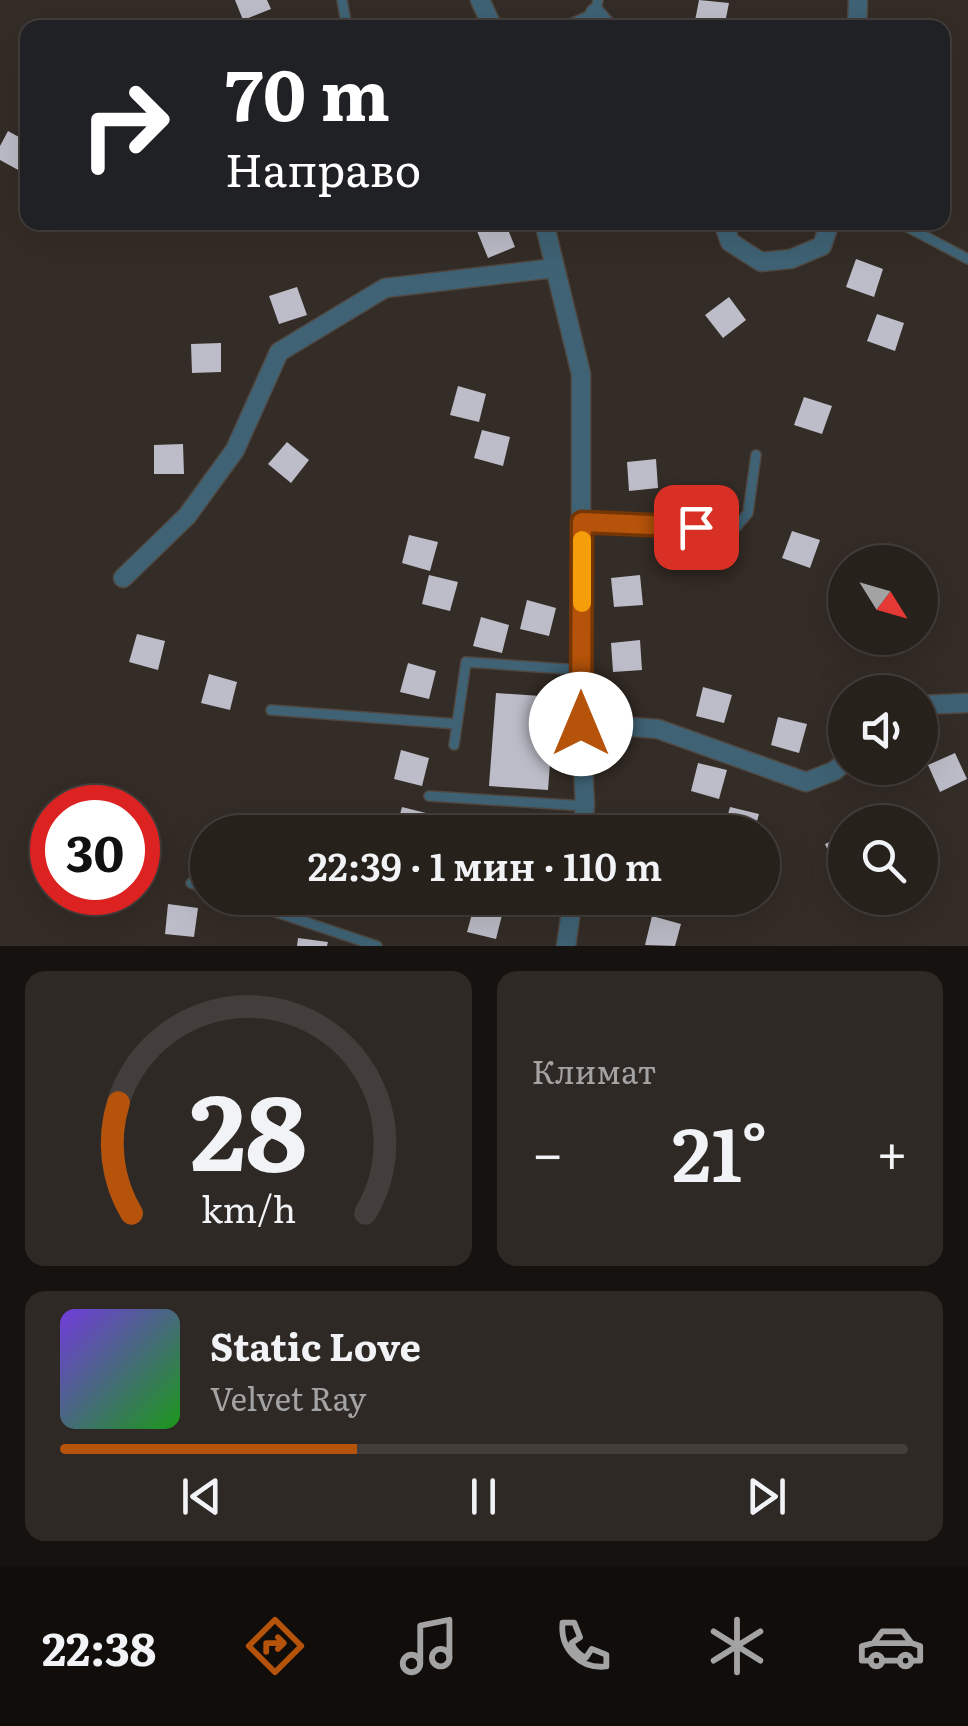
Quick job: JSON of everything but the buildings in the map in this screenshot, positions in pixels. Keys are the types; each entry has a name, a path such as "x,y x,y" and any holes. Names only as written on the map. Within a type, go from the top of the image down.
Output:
{"street":[{"path":"546,230 582,374 584,815"},
{"path":"726,230 730,242 761,262 791,259 822,246 827,230"},
{"path":"123,578 187,516 235,450 280,352 385,288 555,268"},
{"path":"938,705 968,703"},
{"path":"581,724 658,728 806,782 828,773"},
{"path":"566,946 571,915"}],"lane":[{"path":"913,230 968,259"},
{"path":"582,522 735,528 748,513 756,455"},
{"path":"454,745 466,662 581,670"},
{"path":"272,710 457,724"},
{"path":"429,796 585,806"},
{"path":"285,915 377,946"}],"slow traffic":[{"path":"582,540 582,603"}],"route":[{"path":"581,724 582,522 696,527"}]}
